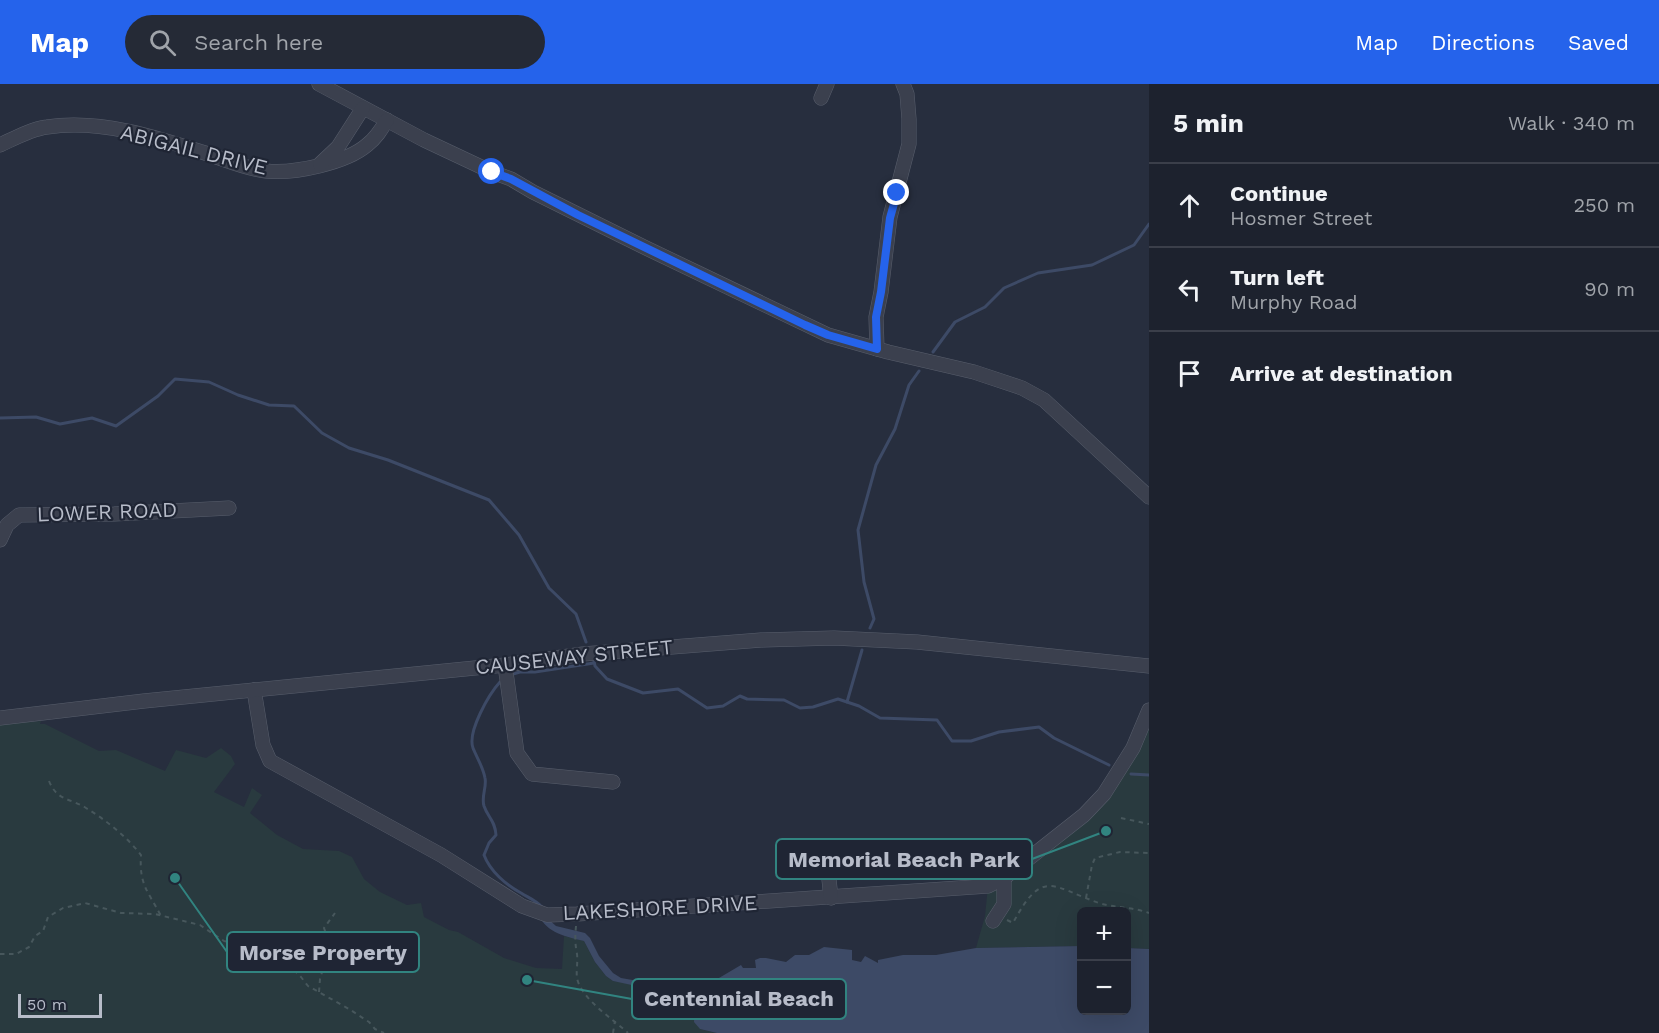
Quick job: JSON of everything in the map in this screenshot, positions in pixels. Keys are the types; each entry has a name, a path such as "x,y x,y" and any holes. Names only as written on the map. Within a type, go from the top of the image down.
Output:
{"street":[{"path":"319,84 492,172 511,179 541,196 828,335 974,372 1022,388 1044,400 1149,497"},
{"path":"821,98 827,84"},
{"path":"877,349 876,317 890,218 909,144 909,119 903,84"},
{"path":"320,164 338,147 363,108"},
{"name":"ABIGAIL DRIVE","path":"0,145 22,134 46,127 96,127 146,135 266,171 291,170 344,158 365,147 378,135 387,120"},
{"name":"LOWER ROAD","path":"0,540 7,525 19,514 114,514 228,508"},
{"name":"CAUSEWAY STREET","path":"0,718 505,665 594,653 761,640 834,638 917,642 1149,666"},
{"path":"505,665 517,753 532,774 613,782"},
{"name":"LAKESHORE DRIVE","path":"254,690 263,745 270,761 441,855 522,906 548,915 988,886 1004,878 1094,805 1114,780 1133,748 1149,711"},
{"path":"827,861 831,898"},
{"path":"995,918 1004,904 1004,878"}],"path":[{"path":"49,781 53,790 61,797 87,808 132,844 141,855 140,870 145,889 161,916"},
{"path":"1120,818 1149,824"},
{"path":"1086,898 1095,858 1120,852 1149,853"},
{"path":"995,918 1013,923 1026,901 1038,889 1047,885 1061,887 1102,904 1149,913"},
{"path":"0,954 16,954 29,947 35,936 43,931 48,917 63,908 74,905 85,903 121,913 161,916 200,925 225,942 264,946 285,961 308,986 369,1022 377,1033"},
{"path":"319,992 320,979 330,945 324,928 335,913"},
{"path":"575,929 577,980 592,1004 615,1020 628,1033"},
{"path":"613,1033 615,1020"},
{"path":"375,1029 384,1033"}],"shaded area":[{"path":"1149,710 1149,949 1131,948 1131,907 1077,907 1077,946 976,948 985,916 988,886 1084,815"},
{"path":"41,721 40,724 45,724 99,751 116,750 165,771 176,750 206,758 221,748 231,756 235,764 214,792 244,807 252,788 262,795 250,813 277,835 303,849 339,851 352,857 364,879 380,892 407,905 421,903 424,917 449,930 458,932 504,958 536,968 562,969 564,936 584,941 595,962 613,981 673,991 697,1002 700,1029 717,1033 0,1033 0,723"}],"water":[{"path":"539,915 547,918 556,926 585,933 599,956 613,973 621,978 690,990 696,987 702,988 741,965 743,968 756,968 755,960 760,958 786,962 795,955 809,955 824,947 852,950 852,960 861,962 865,956 878,963 878,960 903,955 936,955 976,948 1077,946 1077,1015 1131,1015 1131,948 1149,949 1149,1033 717,1033 700,1029 694,1022 695,1003 689,998 661,994 613,981 595,962 584,941 564,936 552,930"}],"waterway":[{"path":"933,352 955,322 985,307 1004,288 1038,273 1092,265 1134,245 1149,224"},
{"path":"870,628 874,619 864,582 858,530 876,465 895,429 909,385 919,371"},
{"path":"0,418 36,417 60,424 92,418 116,426 158,396 175,379 209,382 269,405 294,406 322,433 349,448 388,460 489,500 519,535 549,588 576,614 586,642"},
{"path":"847,702 862,650"},
{"path":"594,661 595,666 607,679 643,693 678,689 707,708 723,706 740,696 747,699 784,700 800,708 813,707 838,699 859,706 880,718 937,720 952,741 971,741 999,732 1039,727 1054,738 1109,765"},
{"path":"513,674 594,663"},
{"path":"500,682 480,714 472,741 485,778 484,806 496,835 489,843 484,855 490,867 504,882 542,907"},
{"path":"1131,774 1149,775"}],"place":[{"name":"Memorial Beach Park","path":"1106,831"},
{"name":"Morse Property","path":"175,878"},
{"name":"Centennial Beach","path":"527,980"}],"route":[{"path":"492,172 511,179 578,215 805,325 828,335 877,349 876,317 890,218 897,193"}]}
